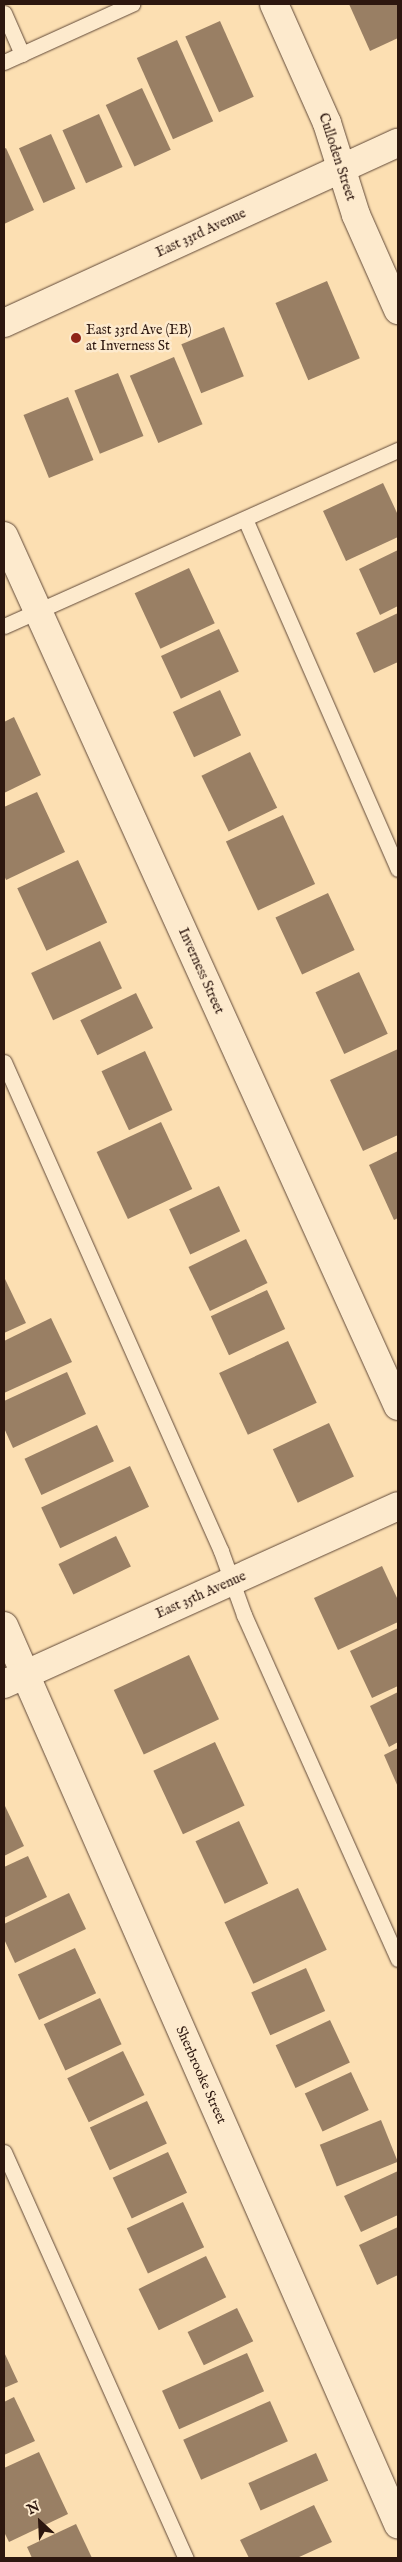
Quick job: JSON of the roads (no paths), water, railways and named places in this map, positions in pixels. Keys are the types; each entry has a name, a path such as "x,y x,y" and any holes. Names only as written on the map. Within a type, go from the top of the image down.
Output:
{"street":[{"name":"Culloden Street","path":"274,4 327,123 356,215 398,310"},
{"name":"East 33rd Avenue","path":"4,324 398,143"},
{"name":"Inverness Street","path":"4,536 398,1406"},
{"name":"East 35th Avenue","path":"14,1679 398,1506"},
{"name":"Sherbrooke Street","path":"4,1626 14,1679 398,2524"}],"lane":[{"path":"4,62 132,4"},
{"path":"4,13 22,54"},
{"path":"4,626 398,450"},
{"path":"246,519 398,869"},
{"path":"4,1062 220,1551 244,1616 398,1959"},
{"path":"4,2152 186,2558"}],"place":[{"name":"East 33rd Ave (EB) at Inverness St","path":"76,338"}]}
